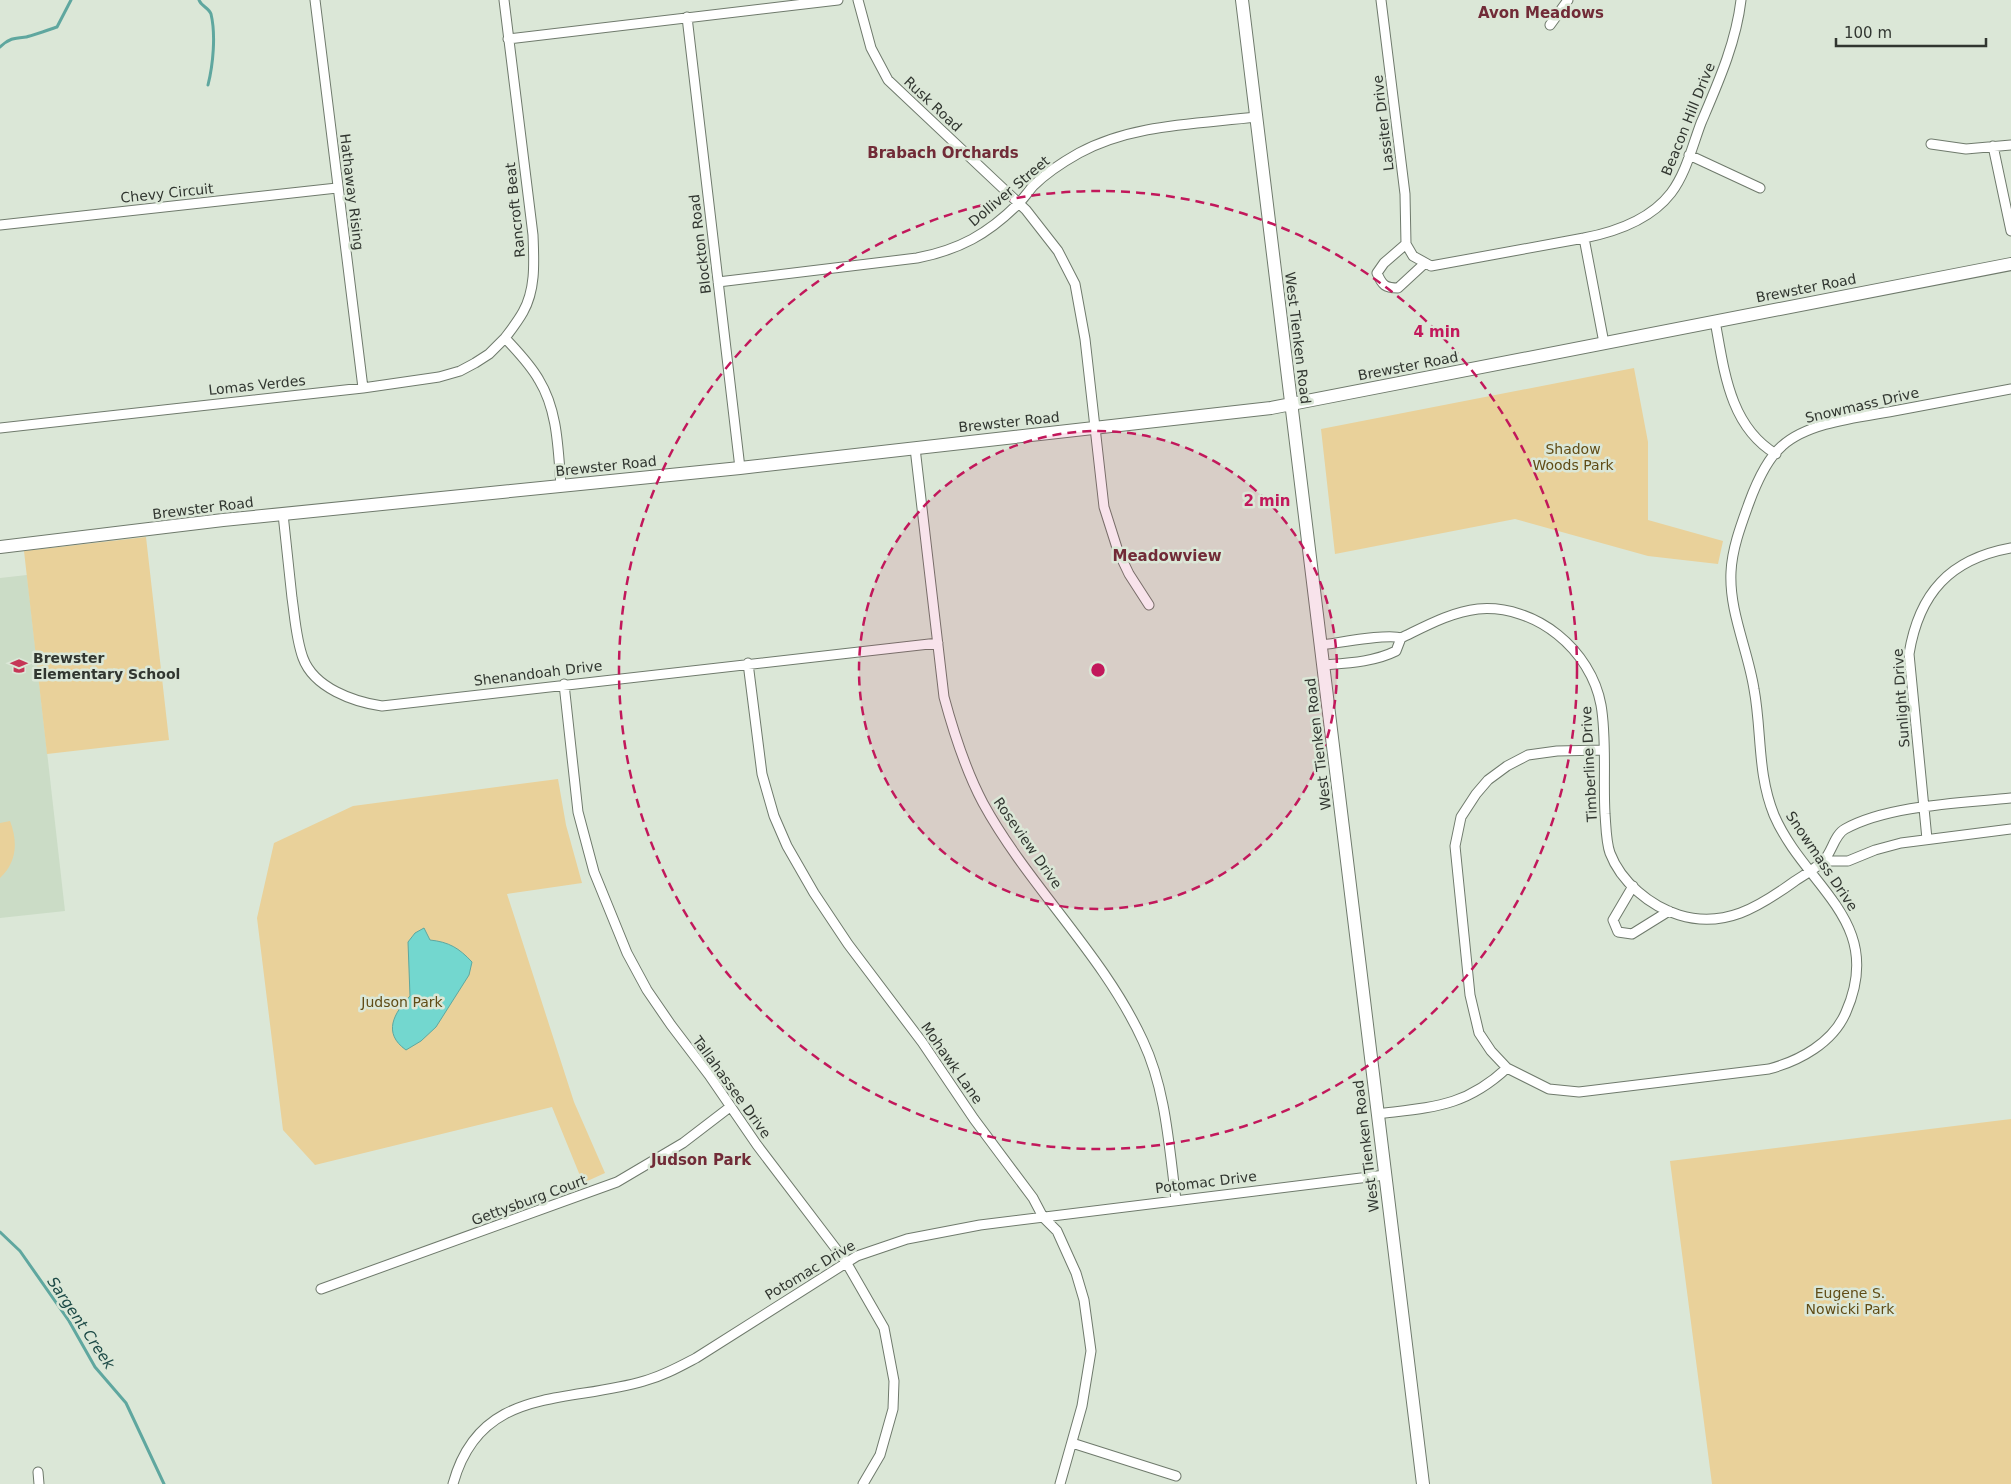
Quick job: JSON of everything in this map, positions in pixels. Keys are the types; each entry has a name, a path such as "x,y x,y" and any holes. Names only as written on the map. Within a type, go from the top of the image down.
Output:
{"street":[{"name":"Hathaway Rising","path":"315,0 363,388"},
{"name":"Rancroft Beat","path":"504,0 533,235 534,269 531,292 524,312 505,338"},
{"path":"508,39 838,0"},
{"name":"Rusk Road","path":"858,0 871,48 888,80 1019,203 1058,251 1075,284 1085,339 1093,428 1104,507 1110,529 1129,574 1149,605"},
{"name":"West Tienken Road","path":"1242,0 1423,1484"},
{"name":"Lassiter Drive","path":"1381,0 1404,188 1406,244"},
{"path":"1550,26 1568,0"},
{"name":"Beacon Hill Drive","path":"1584,238 1618,229 1659,206 1671,194 1689,155 1735,36 1741,0"},
{"name":"Blockton Road","path":"687,17 740,468"},
{"name":"Dolliver Street","path":"718,282 917,258 946,252 969,242 992,226 1019,203 1033,186 1054,169 1095,145 1119,136 1150,129 1256,117"},
{"path":"1931,144 1966,149 2011,145"},
{"path":"1993,146 2008,198 2011,230"},
{"path":"1689,155 1760,188"},
{"name":"Chevy Circuit","path":"0,225 337,188"},
{"path":"1424,264 1398,288 1388,288 1381,284 1377,273 1384,263 1406,244 1413,256 1424,264 1431,266 1451,264 1584,238 1604,343"},
{"name":"Brewster Road","path":"0,547 283,514 740,468 1292,404 2011,264"},
{"path":"1715,321 1726,382 1736,408 1749,429 1766,448 1776,454"},
{"path":"505,338 529,365 548,399 553,415 561,485"},
{"name":"Lomas Verdes","path":"0,428 363,388 439,377 460,371 489,354 505,338"},
{"name":"Snowmass Drive","path":"1603,750 1557,751 1528,755 1488,780 1461,817 1455,846 1473,1012 1479,1033 1491,1051 1508,1068 1549,1089 1579,1092 1768,1069 1791,1064 1808,1055 1844,1018 1854,994 1856,974 1854,937 1827,890 1809,871 1776,817 1767,794 1761,770 1754,688 1732,592 1731,573 1734,551 1742,521 1754,490 1781,446 1802,432 1838,422 2011,388"},
{"name":"Roseview Drive","path":"915,448 944,697 969,774 1000,831 1114,989 1144,1042 1159,1092 1176,1200"},
{"name":"Shenandoah Drive","path":"283,514 297,639 304,661 314,674 338,694 350,700 382,706 748,663 938,643"},
{"name":"Sunlight Drive","path":"1927,839 1909,654 1913,632 1921,608 1936,585 1973,558 2011,548"},
{"name":"Timberline Drive","path":"1324,665 1364,661 1388,655 1396,651 1401,638 1456,614 1478,609 1499,610 1542,623 1570,644 1586,666 1601,705 1605,810 1610,852 1621,874 1647,899 1669,912 1705,921 1733,918 1755,908 1824,861 1842,830 1895,812 2011,798"},
{"name":"Timberline Drive","path":"1321,645 1392,634 1401,638"},
{"name":"Mohawk Lane","path":"748,663 762,774 774,816 787,846 814,894 848,944 922,1042 974,1119 1033,1198 1043,1217 1057,1231 1069,1256 1084,1300 1091,1351 1088,1376 1060,1484"},
{"name":"Tallahassee Drive","path":"564,684 578,812 594,872 627,952 647,990 824,1236 846,1262 884,1328 891,1357 894,1381 893,1409 888,1434 880,1455 863,1484"},
{"path":"1824,861 1848,861 1875,850 1927,839 2011,828"},
{"path":"1633,886 1613,920 1618,932 1632,934 1669,912"},
{"path":"1378,1114 1458,1101 1484,1088 1508,1068"},
{"name":"Gettysburg Court","path":"320,1289 514,1221 618,1182 683,1143 730,1107"},
{"name":"Potomac Drive","path":"453,1484 462,1460 486,1426 511,1411 535,1402 643,1382 670,1372 696,1358 857,1256 935,1232 1385,1175"},
{"path":"1072,1443 1176,1476"},
{"path":"38,1472 39,1484"}],"shaded area":[{"name":"Brewster Elementary School","path":"27,575 65,911 0,918 0,578"}],"green space":[{"name":"Shadow Woods Park","path":"1634,368 1648,442 1648,520 1723,541 1718,564 1648,556 1515,519 1335,554 1321,429"},
{"path":"146,537 169,740 47,754 24,551"},
{"name":"Judson Park","path":"558,779 566,825 582,883 507,894 574,1102 605,1173 583,1183 552,1107 315,1165 283,1130 257,918 274,843 353,806"},
{"path":"10,821 15,844 13,858 6,872 0,878 0,823"},
{"name":"Eugene S. Nowicki Park","path":"2011,1119 2011,1484 1712,1484 1670,1161"}],"water":[{"path":"424,928 430,940 453,946 472,962 469,975 436,1027 421,1041 406,1050 394,1037 393,1023 399,1009 410,996 408,942 415,933"}],"waterway":[{"name":"Sargent Creek","path":"0,47 12,39 28,37 57,27 71,0"},
{"path":"199,0 210,12 213,22 213,50 208,85"},
{"name":"Sargent Creek","path":"0,1232 20,1251 69,1321 95,1367 126,1403 164,1484"}],"place":[{"name":"Brewster Elementary School","path":"19,666"}],"district":[{"name":"Avon Meadows","path":"1541,13"},
{"name":"Brabach Orchards","path":"943,153"},
{"name":"Meadowview","path":"1167,556"},
{"name":"Judson Park","path":"701,1160"}]}
